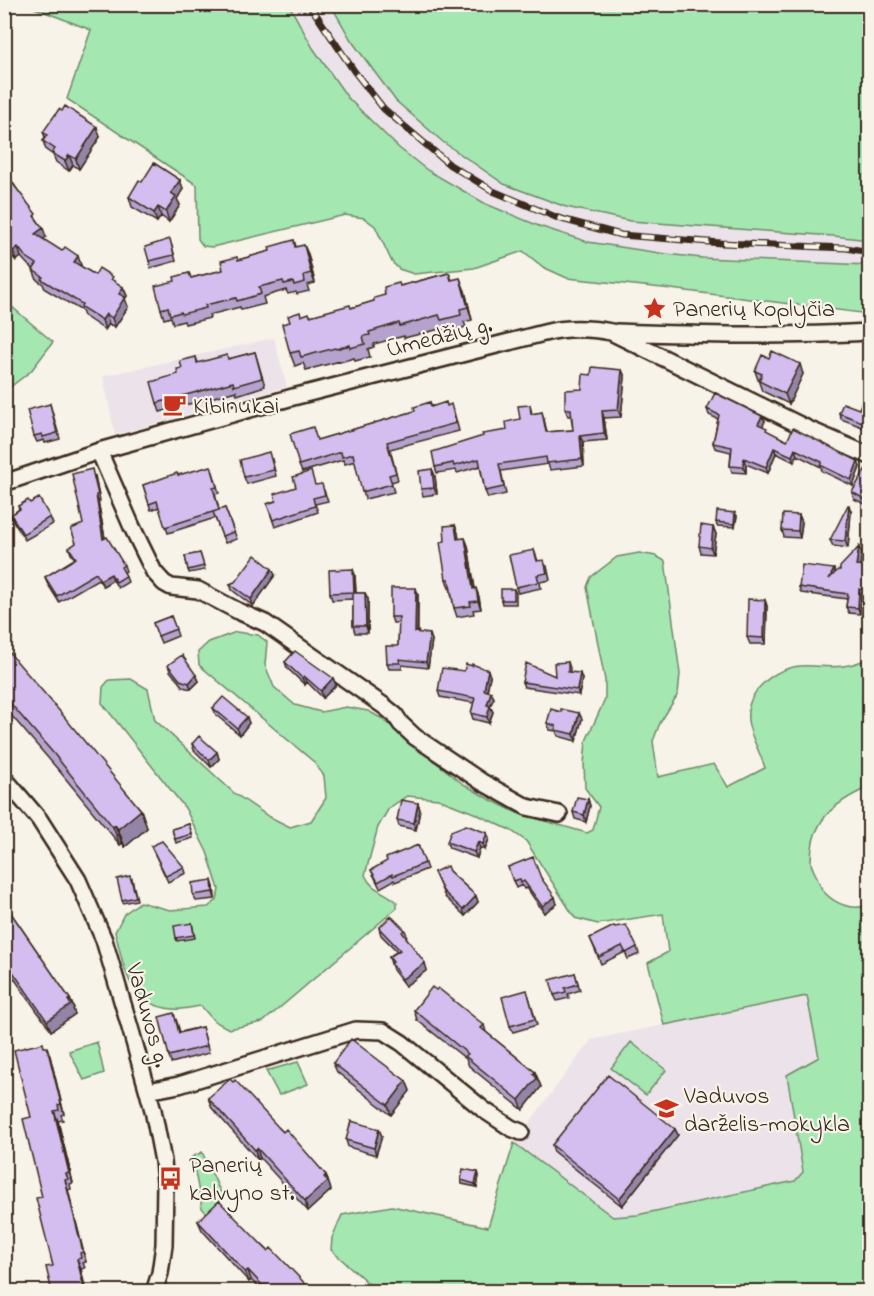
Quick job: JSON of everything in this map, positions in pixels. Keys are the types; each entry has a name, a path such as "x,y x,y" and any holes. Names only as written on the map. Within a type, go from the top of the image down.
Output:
{"street":[{"name":"Ūmėdžių g.","path":"4,483 99,451 293,397 554,330 590,328 611,332 800,425 870,456"},
{"path":"611,332 718,335 870,332"},
{"path":"99,451 132,527 154,572 164,584 198,590 265,623 384,706 415,737 482,782 526,807 559,814"},
{"name":"Vaduvos g.","path":"4,777 39,819 78,880 104,940 153,1110 163,1161 164,1245 160,1273 154,1292"},
{"path":"148,1092 179,1085 356,1030 383,1031 402,1043 484,1110 521,1132"}],"shaded area":[{"path":"289,5 331,5 351,40 396,101 443,142 504,184 566,207 630,221 869,240 869,265 702,258 588,242 539,226 486,204 427,170 399,148 348,98 313,48"},
{"path":"274,338 287,387 115,435 103,376"},
{"name":"Vaduvos darželis-mokykla","path":"807,995 819,1058 787,1075 803,1173 795,1181 637,1215 613,1217 514,1143 591,1040"}],"green space":[{"path":"27,5 289,5 313,48 348,98 399,148 427,170 486,204 539,226 588,242 702,258 869,265 869,314 567,278 543,267 523,251 474,268 414,274 399,269 392,262 375,226 364,218 345,215 212,247 203,246 198,239 197,185 67,99 91,30"},
{"path":"331,5 869,5 869,240 630,221 566,207 504,184 443,142 396,101 351,40"},
{"path":"4,300 53,342 31,371 5,391"},
{"path":"639,553 656,556 665,561 680,674 678,694 660,723 653,741 658,777 714,764 728,787 765,768 748,720 751,700 763,683 781,671 791,668 843,666 869,659 869,787 841,802 823,819 814,839 811,862 821,888 834,900 851,907 869,904 869,1291 377,1291 331,1250 332,1238 342,1215 392,1206 488,1227 514,1143 613,1217 637,1215 795,1181 803,1172 787,1075 819,1057 807,996 664,1025 648,963 668,952 663,914 598,924 575,918 526,841 510,830 438,799 407,796 389,808 378,827 365,875 375,888 397,902 397,908 263,1022 229,1029 214,1021 201,1006 176,1009 158,1006 146,1000 130,982 115,932 124,914 140,902 170,910 208,907 217,900 219,889 207,852 185,808 102,703 103,687 109,680 131,679 148,689 155,720 234,793 268,816 290,827 311,821 326,798 324,776 314,762 199,665 198,652 209,642 236,632 258,635 267,642 265,665 274,687 295,705 321,712 346,707 368,711 381,718 463,784 489,799 517,813 587,833 593,830 599,807 585,788 586,741 605,699 605,680 587,587 591,577 617,557"},
{"path":"97,1042 104,1073 84,1080 69,1051"},
{"path":"631,1042 666,1070 646,1095 611,1068"},
{"path":"298,1062 308,1084 279,1095 266,1071"},
{"path":"202,1152 221,1193 220,1206 208,1215 202,1208 192,1157"}],"building":[{"path":"65,106 97,127 76,159 69,155 65,161 52,153 55,149 43,141 47,135 43,132 59,109 62,111"},
{"path":"154,163 180,180 171,193 176,196 166,212 158,207 154,213 129,197 139,180 142,182"},
{"path":"4,168 9,174 7,176 36,214 34,216 43,228 35,234 62,251 65,247 78,256 74,262 95,275 99,268 123,287 119,294 125,297 112,318 106,314 102,320 81,307 82,304 41,279 43,277 33,270 37,264 25,256 18,247 13,251 4,241"},
{"path":"170,239 174,255 149,261 145,247"},
{"path":"294,240 295,247 304,245 311,273 304,275 305,282 294,285 293,282 284,284 283,281 259,287 261,294 237,301 236,298 205,305 206,308 182,314 181,312 170,315 168,307 161,309 155,286 175,281 174,277 189,273 191,278 223,270 221,261 237,257 238,260 270,251 269,247"},
{"path":"449,273 451,280 460,278 468,307 460,309 461,315 441,320 439,315 400,326 399,323 369,332 370,335 363,336 365,344 350,348 350,345 301,357 299,351 290,353 282,324 290,322 288,316 300,312 301,316 309,313 310,316 350,305 351,308 385,295 384,287 399,283 400,286"},
{"path":"772,351 800,364 785,394 759,381 762,374 755,371 762,355 769,358"},
{"path":"255,352 262,378 234,386 233,382 157,403 151,382 178,374 177,369 182,368 180,361 196,357 197,363 227,355 228,359"},
{"path":"592,367 622,370 618,410 602,411 604,433 580,436 582,459 547,463 546,457 499,464 504,487 485,491 479,459 454,466 453,463 435,467 432,452 483,436 482,434 507,430 506,422 520,419 518,406 530,405 531,414 542,412 546,432 573,430 571,409 565,409 565,390 582,389 583,374 591,375"},
{"path":"866,391 870,393 870,425 839,413 843,403 859,409"},
{"path":"715,393 762,416 758,424 787,441 793,428 858,461 851,480 820,465 822,462 795,449 792,456 774,448 766,467 744,458 743,467 730,466 732,447 713,443 719,415 707,409"},
{"path":"430,402 431,407 446,402 447,406 451,404 456,423 387,442 396,473 389,475 392,484 362,492 353,454 342,457 341,452 299,465 290,434 313,427 317,440 415,411 414,407"},
{"path":"50,404 57,433 43,437 42,434 34,436 27,410"},
{"path":"269,452 274,470 244,477 240,460"},
{"path":"868,465 870,466 870,489 864,499 852,492"},
{"path":"211,466 217,487 213,488 219,510 165,527 157,501 149,504 143,485 177,473 178,475"},
{"path":"92,469 98,495 96,495 103,539 107,537 124,565 121,567 126,576 116,582 111,574 100,580 96,573 57,596 45,577 76,558 69,548 76,543 71,529 83,524 72,474"},
{"path":"432,469 434,488 421,489 419,471"},
{"path":"311,471 315,485 322,484 325,495 313,498 315,506 273,520 267,504 276,501 274,494 296,487 293,477"},
{"path":"39,498 50,517 23,534 11,515 20,509 18,506 28,500 30,503"},
{"path":"848,505 845,541 830,540"},
{"path":"225,508 234,532 222,536 213,512"},
{"path":"717,511 735,513 734,524 716,522"},
{"path":"783,514 799,515 798,531 782,530"},
{"path":"455,525 457,539 465,538 473,589 476,588 478,601 470,602 471,606 454,608 449,579 446,579 440,542 445,541 444,526"},
{"path":"701,525 713,527 711,548 699,546"},
{"path":"859,547 856,566 870,567 870,590 859,589 858,608 846,607 848,594 799,587 802,565 834,569 829,579 840,570 840,567"},
{"path":"534,550 537,561 544,560 547,573 537,575 539,582 516,587 509,555"},
{"path":"200,553 204,566 188,570 185,556"},
{"path":"255,555 272,569 251,599 230,584 235,582"},
{"path":"353,569 354,592 330,593 329,570"},
{"path":"391,588 416,588 415,632 430,634 426,662 399,659 400,663 387,663 386,646 398,646 399,617 391,617"},
{"path":"501,589 514,589 514,600 501,600"},
{"path":"353,593 365,593 366,626 353,626"},
{"path":"748,599 765,600 764,638 747,637"},
{"path":"171,616 176,629 158,636 153,623"},
{"path":"6,649 141,810 118,829 115,825 113,827 4,696 4,650"},
{"path":"295,651 333,678 321,691 285,662"},
{"path":"182,655 196,675 189,683 180,680 168,665"},
{"path":"568,662 568,672 580,673 577,690 522,682 526,663 555,676 554,663"},
{"path":"466,664 488,670 484,690 491,692 487,705 490,706 487,717 471,713 475,698 438,691 442,668 464,671"},
{"path":"223,697 247,717 237,728 213,708"},
{"path":"551,709 579,713 574,734 555,730 556,726 547,723"},
{"path":"199,736 217,752 209,760 192,744"},
{"path":"577,797 588,799 584,815 573,812"},
{"path":"401,800 418,803 414,823 397,820"},
{"path":"189,824 192,834 175,839 172,829"},
{"path":"466,825 487,833 483,844 478,842 474,852 447,842 451,831"},
{"path":"162,841 184,867 166,876 151,846"},
{"path":"418,845 425,863 393,876 392,874 378,882 371,870 387,861 386,858"},
{"path":"533,857 541,878 555,897 542,906 524,881 521,883 520,879 513,881 508,867"},
{"path":"447,866 449,871 476,896 463,910 443,891 434,872"},
{"path":"130,876 136,897 122,900 117,879"},
{"path":"212,880 213,892 193,895 192,883"},
{"path":"4,903 70,999 68,1000 71,1005 47,1021 4,959"},
{"path":"391,916 405,930 402,932 425,963 402,979 389,957 400,950 379,928"},
{"path":"192,923 194,935 176,938 174,926"},
{"path":"626,925 637,947 626,953 622,946 599,957 590,938 614,926"},
{"path":"575,973 578,984 565,988 566,992 554,995 550,980"},
{"path":"432,987 436,990 438,988 484,1025 481,1028 535,1072 533,1074 537,1078 519,1100 414,1010"},
{"path":"527,990 535,1019 510,1026 502,997"},
{"path":"174,1013 179,1033 202,1027 207,1046 169,1056 159,1017"},
{"path":"351,1039 406,1081 388,1105 333,1063"},
{"path":"43,1043 44,1047 47,1047 61,1104 58,1105 59,1110 54,1111 69,1173 66,1174 68,1179 65,1180 83,1252 80,1253 81,1258 77,1259 85,1292 52,1292 46,1267 53,1266 36,1198 42,1197 23,1119 31,1117 14,1050"},
{"path":"608,1075 675,1129 619,1199 552,1145"},
{"path":"230,1079 233,1082 235,1080 283,1132 286,1129 326,1175 324,1177 328,1181 305,1201 208,1098"},
{"path":"351,1121 379,1129 374,1148 346,1140"},
{"path":"463,1169 478,1172 475,1184 461,1180"},
{"path":"219,1201 268,1251 271,1248 313,1292 272,1292 248,1270 245,1272 198,1221"}],"railway":[{"path":"309,4 354,71 384,109 450,165 493,191 558,218 621,235 721,243 846,248 870,252"}],"place":[{"name":"Panerių Koplyčia","path":"655,308"},
{"name":"Kibinukai","path":"175,405"},
{"name":"Vaduvos darželis-mokykla","path":"666,1109"},
{"name":"Panerių kalvyno st.","path":"171,1178"}]}
